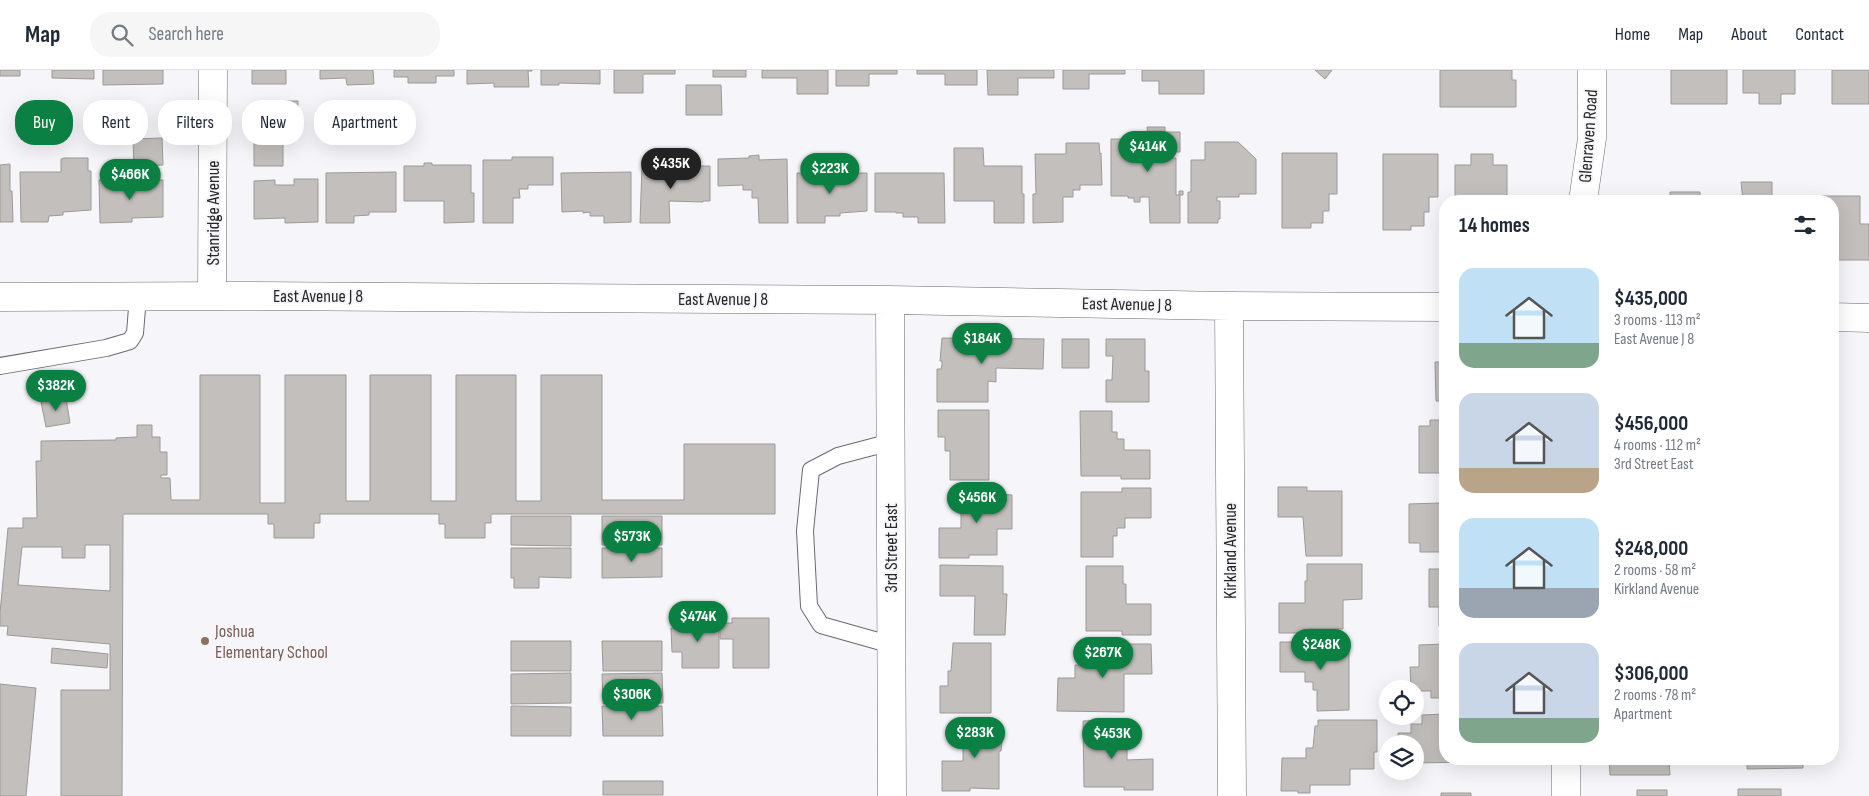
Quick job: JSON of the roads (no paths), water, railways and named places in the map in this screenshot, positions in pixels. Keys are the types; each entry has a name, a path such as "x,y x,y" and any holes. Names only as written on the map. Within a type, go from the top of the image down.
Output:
{"street":[{"name":"Stanridge Avenue","path":"212,296 213,70"},
{"name":"Glenraven Road","path":"1584,195 1592,138 1592,70"},
{"name":"East Avenue J 8","path":"0,297 212,296 890,300 1229,306 1439,307"},
{"name":"3rd Street East","path":"890,300 892,796"},
{"name":"Kirkland Avenue","path":"1229,306 1232,796"},
{"path":"1839,317 1869,318"},
{"path":"1566,765 1566,796"}],"lane":[{"path":"0,366 106,348 130,341 135,333 138,296"},
{"path":"891,442 838,456 811,470 805,531 810,606 821,625 892,645"}],"place":[{"name":"Joshua Elementary School","path":"205,641"}]}
